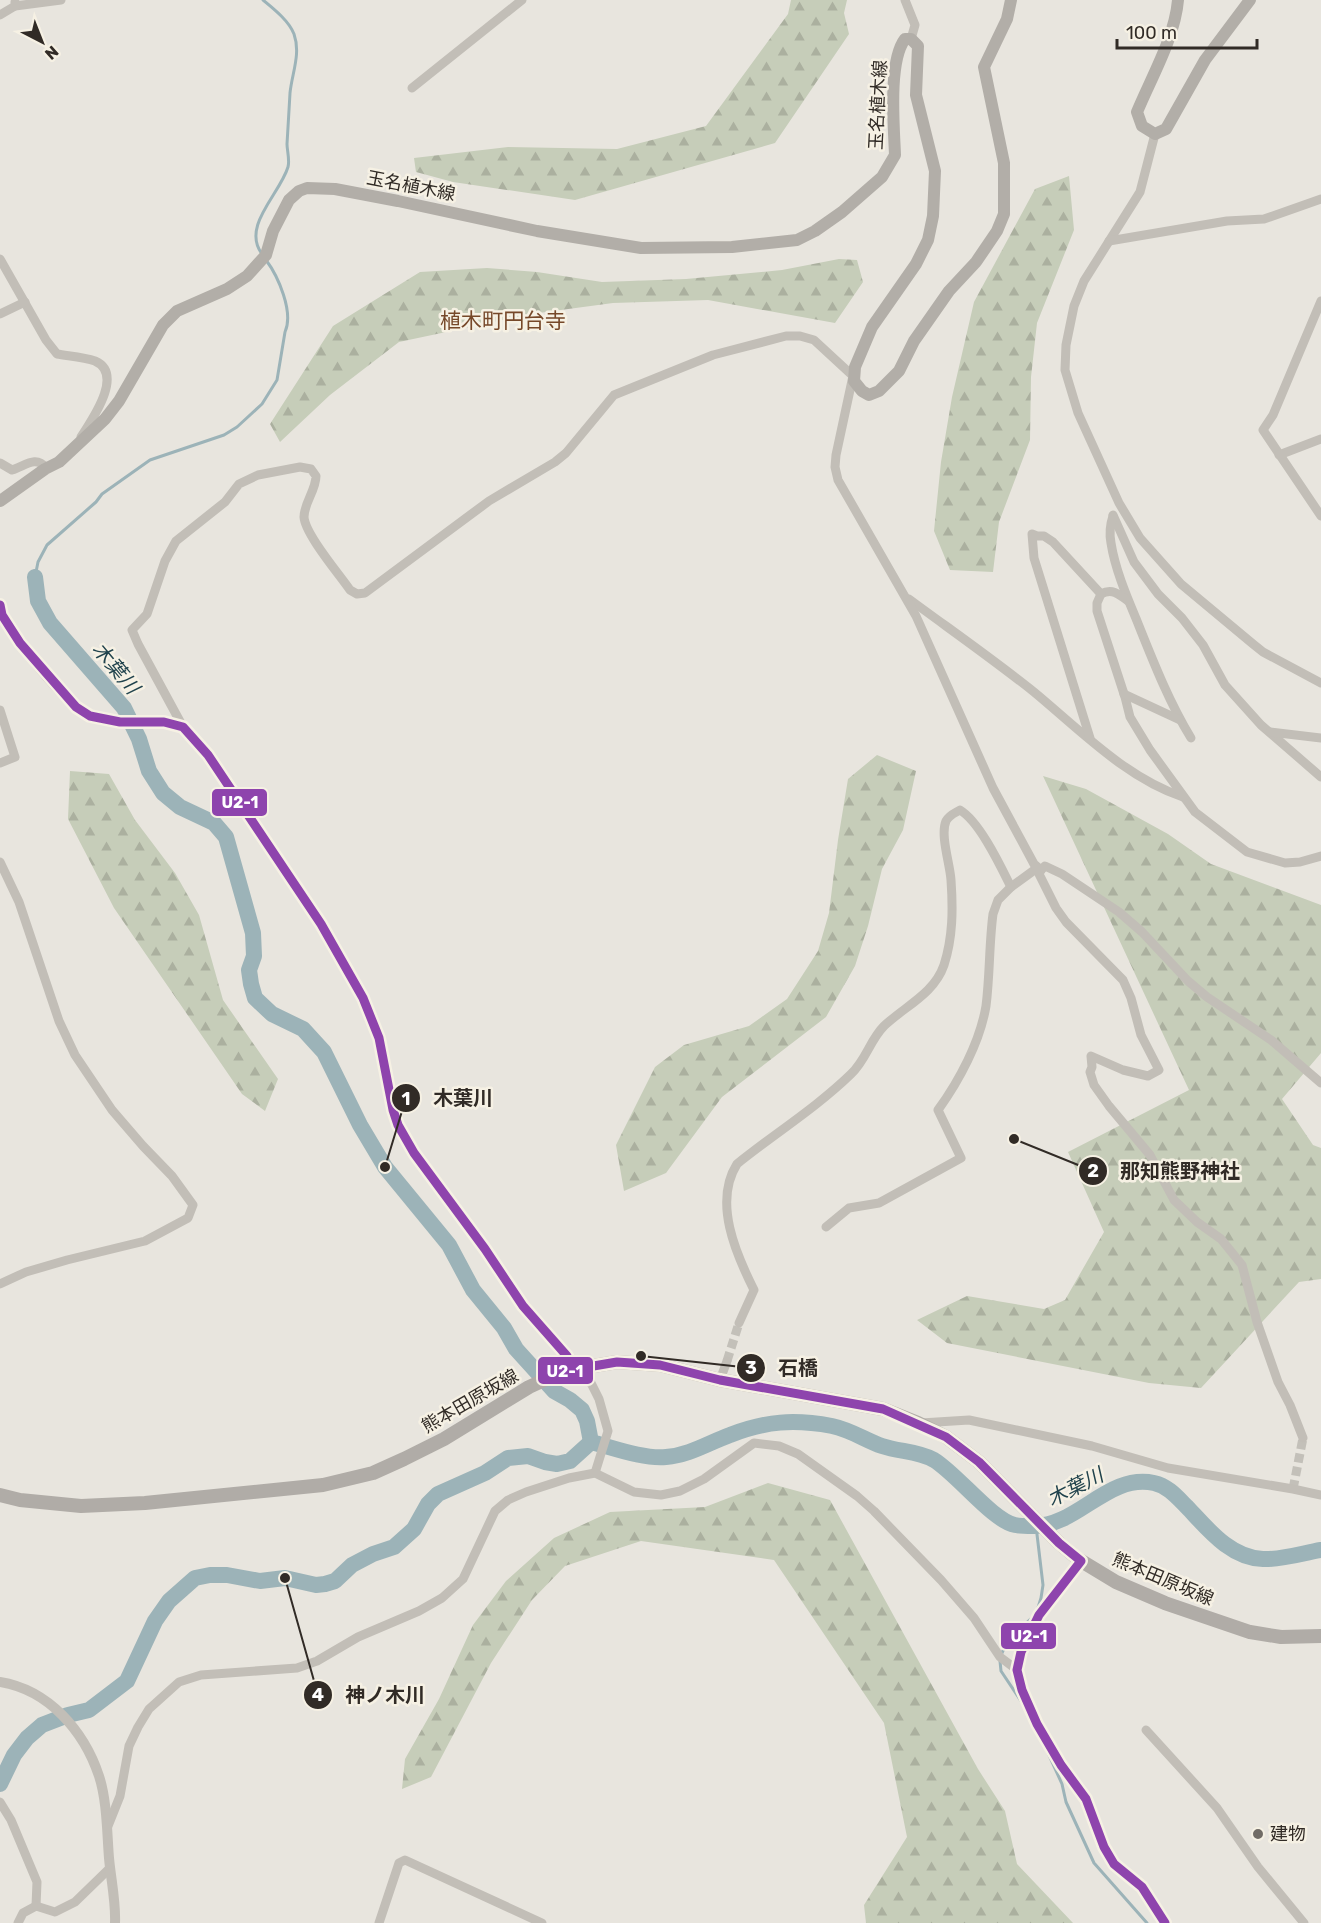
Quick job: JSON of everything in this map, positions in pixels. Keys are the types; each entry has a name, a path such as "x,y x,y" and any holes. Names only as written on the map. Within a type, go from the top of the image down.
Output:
{"main road":[{"path":"853,376 862,391 869,395 879,391 898,370 914,341 949,291 976,262 997,231 1005,214 1004,163 984,67 1007,19 1011,0"},
{"path":"1178,0 1170,36 1137,112 1142,126 1155,134 1166,129 1205,60 1250,0"},
{"name":"玉名植木線","path":"0,501 46,468 59,462 105,419 119,401 163,324 177,311 227,289 247,276 266,255 273,231 289,200 299,191 308,188 335,189 537,231 641,248 732,247 797,240 815,231 842,212 882,177 890,166 895,155 894,81 899,46 905,39 911,39 918,46 916,95 935,171 933,216 928,240 920,256 872,327 853,376"},
{"name":"熊本田原坂線","path":"0,1495 20,1500 81,1506 145,1503 323,1485 373,1473 404,1459 444,1439 529,1387 559,1373 617,1362 660,1365 720,1380 883,1409 918,1423 946,1437 979,1462 1059,1543 1081,1561 1116,1582 1165,1603 1250,1632 1281,1638 1321,1636"}],"street":[{"path":"0,15 15,3 61,0"},
{"path":"412,88 522,0"},
{"path":"905,0 915,25 911,39"},
{"path":"1155,134 1140,192 1084,281 1074,306 1066,345 1065,370 1078,413 1119,503 1140,538 1181,584 1263,652 1321,682"},
{"path":"1109,240 1227,221 1264,219 1321,199"},
{"path":"0,259 57,354 96,362 105,371 106,383 101,406 73,449"},
{"path":"1321,301 1273,416 1263,430 1321,516"},
{"path":"0,314 24,302"},
{"path":"595,1473 608,1431 599,1399 591,1383 559,1373 567,1356 523,1306 485,1249 414,1153 398,1125 393,1110 379,1038 363,998 321,924 208,755 183,727 138,644 132,630 147,614 165,561 176,541 225,502 239,484 258,475 300,467 311,469 316,476 316,483 304,517 308,531 350,590 357,594 365,593 489,501 555,462 566,453 614,395 713,355 786,336 801,336 814,340 853,376 836,455 835,467 838,480 906,597 1010,823 1034,864 1041,870"},
{"path":"1279,455 1321,439"},
{"path":"0,463 12,470 32,461 42,463 46,468"},
{"path":"1119,503 1109,530 1110,542 1128,601 1180,720 1191,738"},
{"path":"1113,515 1134,562 1158,594 1182,618 1203,645 1225,685 1270,732 1321,777"},
{"path":"1090,738 1034,558 1032,534 1044,536 1053,542 1101,594"},
{"path":"1128,601 1115,591 1107,590 1101,594 1097,603 1097,611 1130,717 1183,798 1195,812 1247,852 1286,863 1321,856"},
{"path":"906,597 1008,671 1103,750 1147,780 1183,798"},
{"path":"0,605 2,615 20,643 76,708 90,716 120,722 164,722 183,727"},
{"path":"1124,694 1180,720"},
{"path":"0,710 15,757 0,763"},
{"path":"1270,732 1321,738"},
{"path":"739,1323 754,1290 739,1257 726,1210 731,1173 736,1164 851,1074 862,1062 884,1026 933,985 943,967 953,914 951,876 945,838 945,822 951,815 960,810 965,813 982,835 1011,887"},
{"path":"0,862 19,902 58,1021 75,1056 112,1110 172,1176 193,1205 188,1218 146,1241 26,1272 0,1284"},
{"path":"826,1227 849,1208 879,1203 961,1158 938,1110 955,1087 972,1049 986,1007 993,914 998,900 1011,887 1033,871 1045,867 1050,867 1119,912 1142,932 1194,987 1271,1040 1321,1083"},
{"path":"1041,870 1039,874 1056,908 1066,922 1124,980 1141,1035 1159,1070 1148,1076 1124,1070 1091,1056 1090,1071 1094,1085 1150,1155 1174,1200 1197,1222 1221,1239 1242,1265 1257,1322 1278,1382 1303,1438"},
{"path":"720,1380 727,1361"},
{"path":"918,1423 969,1420 1092,1446 1168,1468 1321,1495"},
{"path":"107,1828 120,1796 129,1746 138,1727 149,1710 179,1682 201,1675 297,1668 317,1661 358,1637 419,1611 442,1598 463,1579 495,1512 508,1500 569,1478 595,1473 634,1492 661,1495 680,1491 704,1479 754,1443 779,1446 798,1454 857,1496 874,1511 974,1618 1000,1657 1017,1670"},
{"path":"1081,1561 1039,1615 1021,1652 1017,1670 1022,1690 1037,1724 1061,1765 1086,1799 1104,1847 1114,1864 1142,1887 1165,1923"},
{"path":"0,1682 32,1693 51,1704 87,1745 100,1778 107,1828 115,1923"},
{"path":"1146,1730 1216,1808 1258,1867 1304,1923"},
{"path":"0,1802 11,1820 37,1882 36,1906"},
{"path":"379,1923 399,1863 405,1860 539,1922"},
{"path":"18,1923 23,1913 36,1906 55,1912 75,1902 110,1868"}],"green space":[{"path":"791,0 847,0 844,13 849,34 775,143 575,200 453,182 416,172 414,158 508,147 617,149 706,126 788,14"},
{"path":"1069,176 1074,230 1037,323 1031,377 1030,440 999,522 993,572 950,570 934,531 941,462 952,397 974,302 1035,189"},
{"path":"839,259 857,260 863,282 835,323 708,300 613,303 531,314 399,342 330,395 280,442 270,424 333,326 420,272 487,268 537,272 602,282 686,279 782,270"},
{"path":"877,755 916,771 903,830 882,869 855,966 826,1017 722,1097 666,1173 624,1191 616,1145 655,1067 684,1045 749,1026 787,999 818,951 829,913 848,779"},
{"path":"70,771 109,774 135,820 175,873 199,915 223,1000 278,1079 265,1111 242,1094 114,908 68,819"},
{"path":"1043,776 1086,789 1168,834 1211,864 1321,905 1321,1053 1282,1099 1313,1145 1321,1148 1321,1279 1299,1282 1201,1388 1149,1383 947,1343 917,1320 967,1296 1044,1309 1065,1300 1104,1232 1068,1152 1189,1090"},
{"path":"768,1483 830,1500 978,1769 1005,1811 1017,1864 1073,1923 866,1923 864,1905 907,1837 884,1723 774,1560 641,1541 565,1566 532,1600 491,1663 431,1777 402,1789 405,1759 439,1699 473,1625 506,1581 554,1538 610,1512 705,1507"}],"waterway":[{"path":"262,254 257,243 256,232 259,221 289,164 287,144 290,93 297,49 289,24 263,0"},
{"path":"35,577 38,562 47,545 102,494 150,460 224,435 237,427 262,404 277,380 288,315 283,294 266,260"},
{"name":"木葉川","path":"35,577 38,601 50,623 124,708 139,739 149,771 163,793 180,807 214,823 226,837 253,933 254,956 249,970 255,998 272,1014 303,1029 324,1052 360,1125 385,1167 449,1245 473,1290 504,1328 516,1349 554,1391 582,1410 587,1421 591,1442 638,1455 666,1457 691,1451 730,1435 768,1424 793,1422 818,1424 839,1428 882,1446 934,1460 996,1515 1015,1525 1049,1524 1122,1486 1137,1482 1154,1483 1172,1492 1211,1532 1230,1548 1240,1553 1270,1559 1321,1550"},
{"path":"0,1784 14,1755 27,1738 42,1725 89,1710 127,1681 155,1621 169,1601 195,1578 210,1575 227,1575 260,1581 285,1578 316,1585 335,1581 352,1565 373,1554 394,1547 414,1529 428,1504 438,1494 485,1473 508,1458 528,1456 557,1464 570,1461 591,1442"},
{"path":"1001,1655 1008,1640 1036,1614 1041,1598 1043,1585 1036,1526"},
{"path":"1000,1661 1001,1671 1025,1707"},
{"path":"1043,1742 1062,1784 1066,1802 1094,1863 1147,1923"}],"tunnel":[{"path":"727,1361 739,1323"},
{"path":"1293,1489 1303,1438"}],"transit line":[{"name":"U2-1","path":"0,605 2,615 20,643 76,707 90,716 120,722 164,722 183,727 208,755 321,924 363,998 379,1038 393,1110 398,1125 414,1153 485,1249 523,1306 567,1356 564,1371 617,1362 660,1365 720,1380 883,1409 946,1437 979,1462 1059,1543 1081,1561 1039,1615 1021,1652 1017,1670 1022,1690 1037,1724 1061,1765 1086,1799 1104,1847 1114,1864 1142,1887 1165,1923"}],"place":[{"name":"那知熊野神社","path":"1014,1139"},
{"name":"木葉川","path":"385,1167"},
{"name":"石橋","path":"641,1356"},
{"name":"神ノ木川","path":"285,1578"},
{"name":"建物","path":"1258,1834"}],"district":[{"name":"植木町円台寺","path":"503,321"}]}
